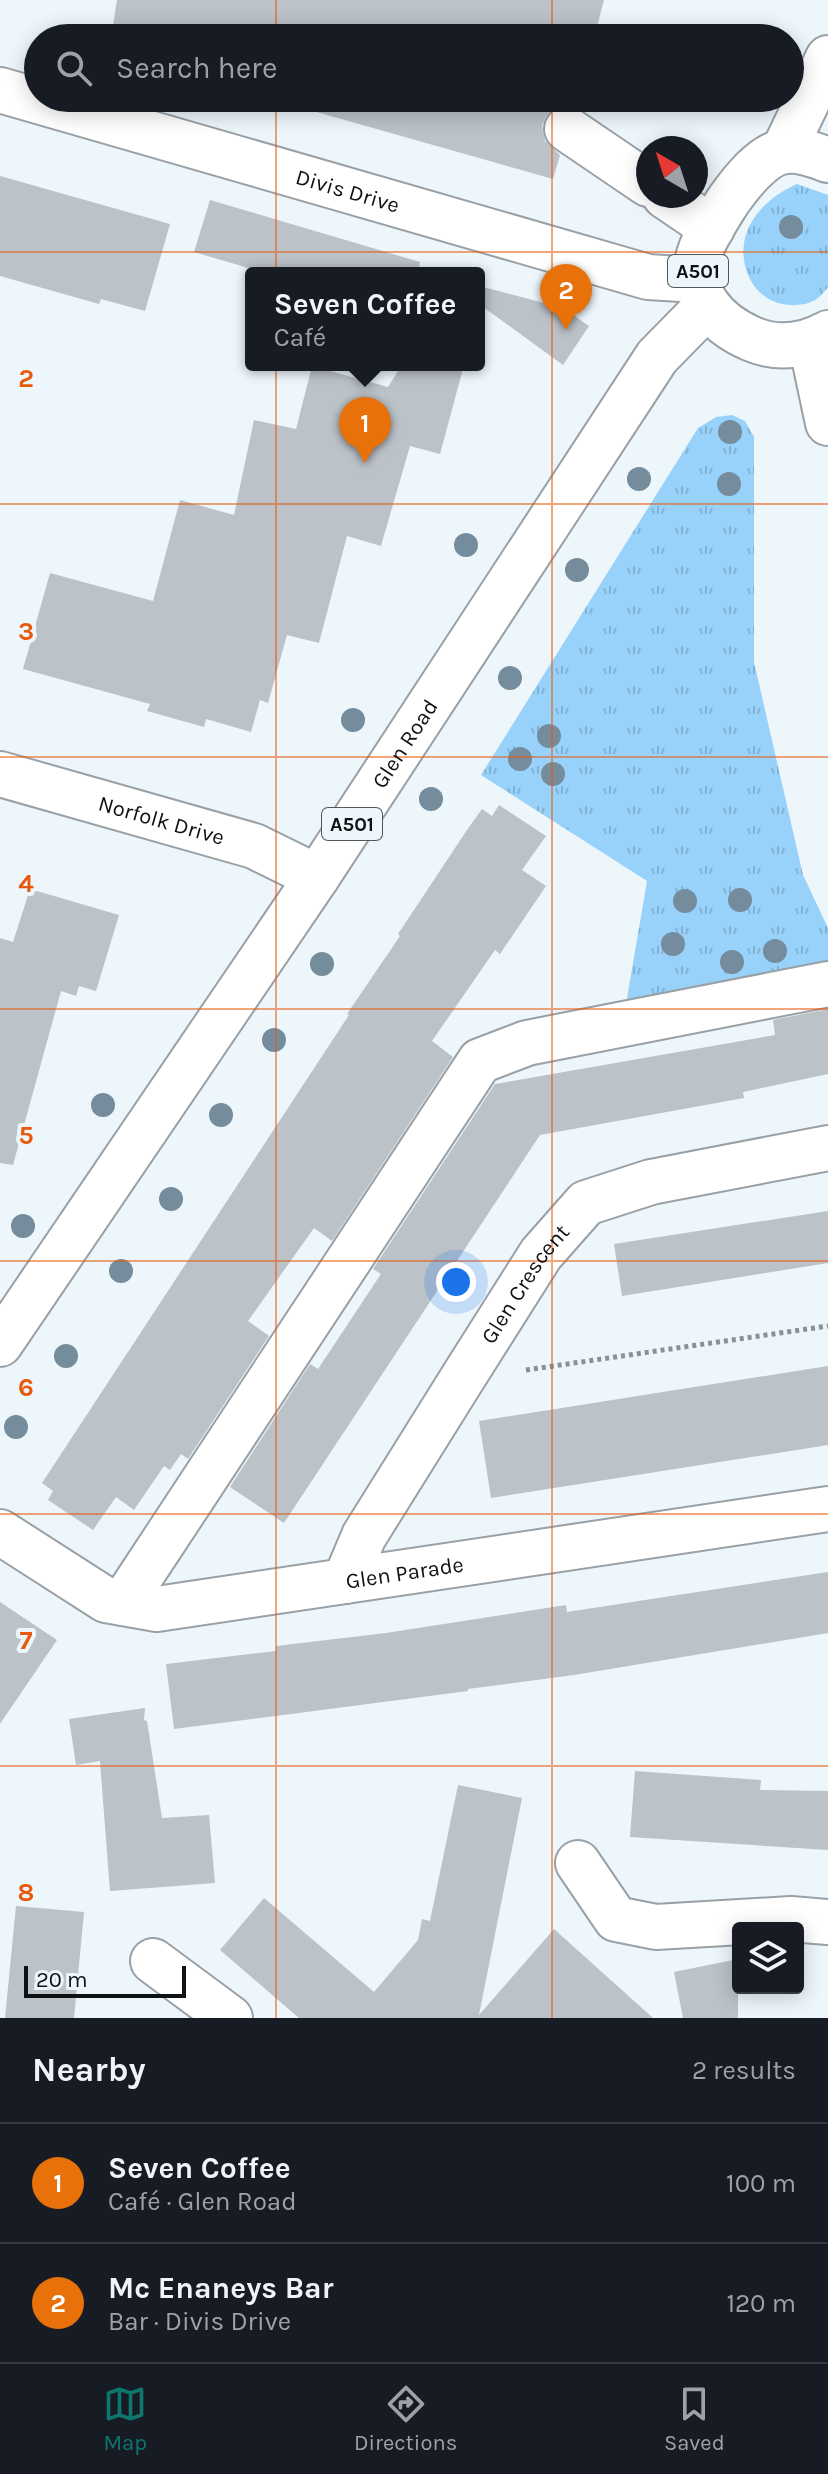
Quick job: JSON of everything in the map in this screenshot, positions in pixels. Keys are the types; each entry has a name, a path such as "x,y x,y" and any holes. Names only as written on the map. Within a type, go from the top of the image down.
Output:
{"street":[{"path":"804,108 828,58"},
{"name":"Divis Drive","path":"0,90 24,97"},
{"name":"Divis Drive","path":"76,112 702,293"},
{"path":"802,112 784,150 828,160"},
{"path":"567,129 636,176"},
{"name":"A501","path":"784,150 761,163 739,184 712,228 699,253 702,293 731,330 759,342 785,346 819,338"},
{"path":"683,208 712,228"},
{"name":"Glen Road","path":"0,1344 317,877 702,293"},
{"path":"819,338 828,423"},
{"name":"Norfolk Drive","path":"0,774 254,846 317,877"},
{"path":"123,1603 480,1061 527,1043 828,984"},
{"name":"Glen Crescent","path":"345,1581 364,1536 541,1254 586,1203 651,1182 828,1148"},
{"name":"Glen Parade","path":"0,1532 106,1600 157,1609 828,1509"},
{"path":"578,1863 616,1919 656,1927 791,1919 828,1922"},
{"path":"153,1961 230,2018"}],"path":[{"path":"462,1379 828,1326"}],"green space":[{"path":"797,184 828,195 828,287 813,301 792,305 777,303 756,288 749,276 743,250 751,223 760,210 777,195"},
{"path":"732,415 745,421 754,437 754,662 803,875 828,928 828,972 625,1010 647,881 481,775 698,428 716,417"}],"building":[{"path":"117,0 604,0 598,24 113,24"},
{"path":"316,112 550,112 542,126 545,141 560,155 553,179"},
{"path":"0,176 170,224 145,311 101,299 99,304 0,276"},
{"path":"210,200 420,262 419,267 245,267 194,252"},
{"path":"485,288 563,308 589,326 563,365 485,308"},
{"path":"311,371 330,371 388,387 398,371 462,371 440,454 410,446 381,546 347,536 319,643 287,635 268,703 260,700 251,732 206,719 204,727 147,711 150,704 23,669 50,573 153,601 180,500 234,515 254,420 296,429"},
{"path":"499,805 546,836 522,870 546,886 500,954 495,950 432,1041 453,1057 332,1241 314,1228 248,1321 269,1336 188,1459 181,1454 170,1470 164,1466 134,1510 116,1497 93,1530 48,1500 53,1491 42,1483 467,830 482,809 492,816"},
{"path":"30,889 119,915 96,991 79,986 76,996 61,991 13,1165 0,1163 0,938 13,942"},
{"path":"828,1009 828,1074 743,1092 744,1098 540,1135 284,1523 230,1487 310,1364 318,1369 381,1274 373,1269 495,1084 775,1035 773,1020"},
{"path":"828,1211 828,1263 622,1296 614,1244"},
{"path":"828,1366 828,1445 491,1498 479,1421"},
{"path":"828,1572 828,1633 468,1691 174,1729 166,1664 276,1651 276,1646 386,1633 566,1605 567,1612"},
{"path":"0,1602 57,1640 0,1724"},
{"path":"145,1708 144,1720 147,1721 162,1818 209,1815 215,1883 110,1891 100,1761 76,1765 69,1719"},
{"path":"635,1771 761,1780 760,1790 828,1791 828,1850 630,1837"},
{"path":"458,1785 522,1798 479,2015 554,1929 653,2018 299,2018 220,1950 264,1898 374,1992 418,1940 422,1919 430,1921"},
{"path":"16,1906 84,1912 74,2018 5,2018"},
{"path":"732,1960 732,1994 738,1994 738,2018 683,2018 674,1972"}],"place":[{"name":"Mc Enaneys Bar","path":"566,330"},
{"name":"Seven Coffee","path":"365,463"}]}
